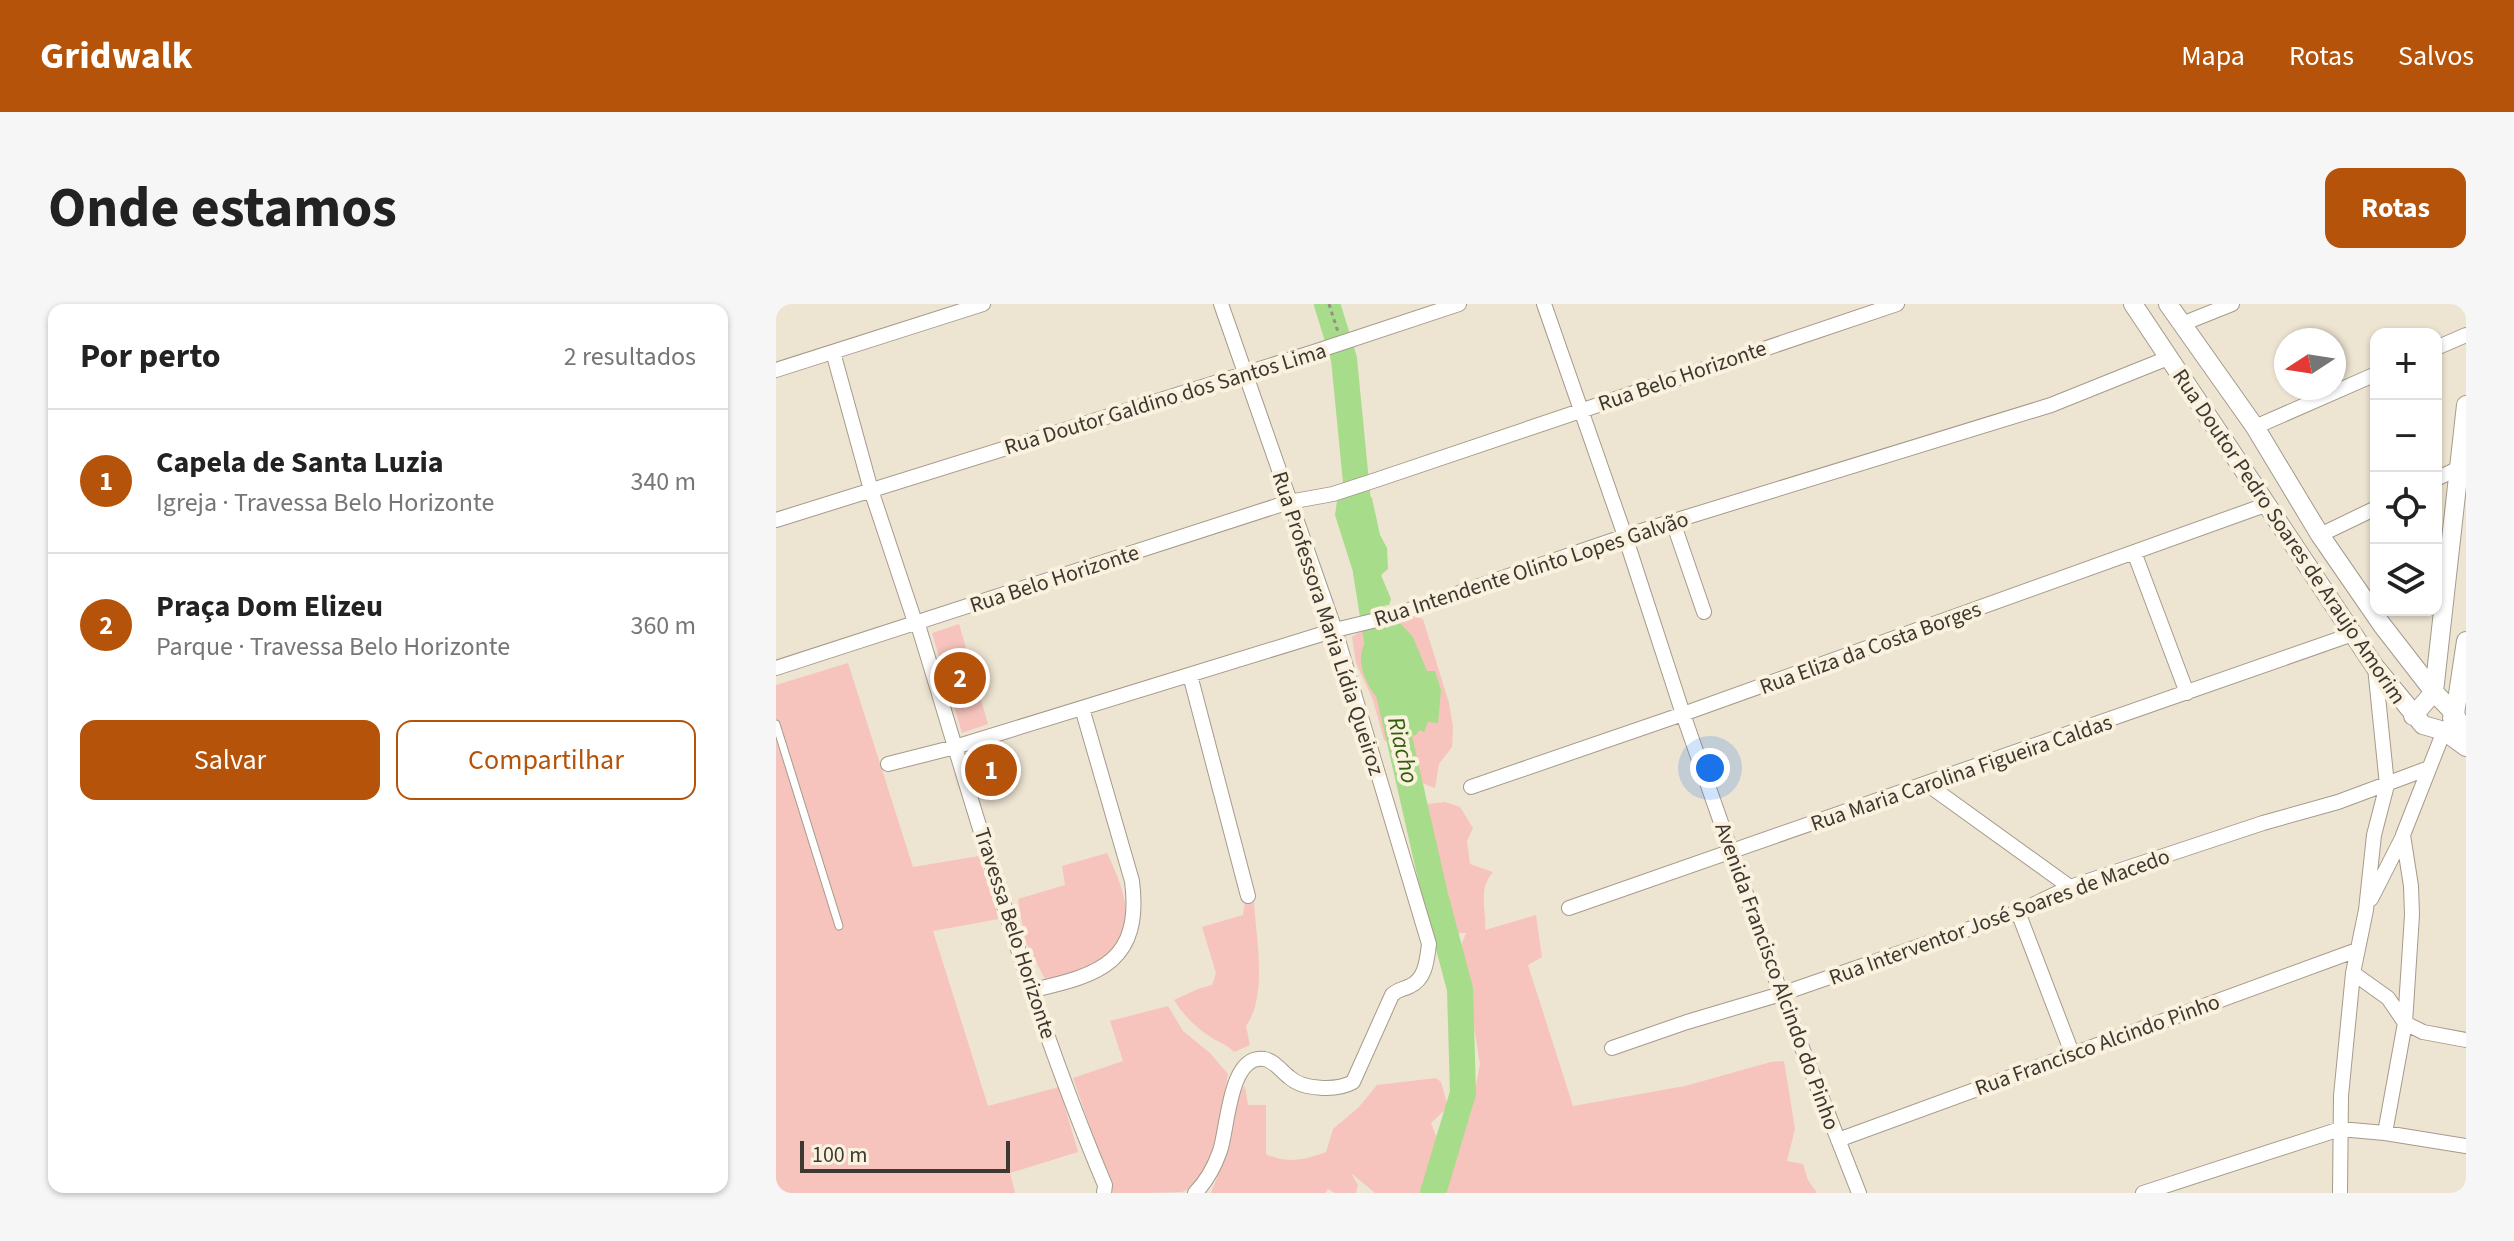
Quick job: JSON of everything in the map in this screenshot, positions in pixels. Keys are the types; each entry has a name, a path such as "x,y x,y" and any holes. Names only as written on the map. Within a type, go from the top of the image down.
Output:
{"street":[{"path":"776,370 983,304"},
{"name":"Rua Professora Maria Lídia Queiroz","path":"1195,1193 1220,1152 1234,1090 1240,1071 1246,1064 1252,1060 1273,1062 1290,1079 1303,1084 1341,1087 1353,1082 1392,995 1396,990 1416,982 1421,975 1429,944 1335,630 1221,304"},
{"name":"Rua Doutor Galdino dos Santos Lima","path":"776,520 1459,304"},
{"name":"Avenida Francisco Alcindo do Pinho","path":"1544,304 1781,994 1859,1193"},
{"name":"Rua Belo Horizonte","path":"776,668 1289,502 1333,494 1897,304"},
{"path":"2136,309 2165,304"},
{"name":"Rua Doutor Pedro Soares de Araujo Amorim","path":"2165,304 2255,427 2320,535 2382,625 2455,714"},
{"path":"2182,324 2232,304"},
{"name":"Rua Doutor Pedro Soares de Araujo Amorim","path":"2136,309 2375,667 2423,725 2460,739"},
{"path":"2442,345 2466,335"},
{"name":"Travessa Belo Horizonte","path":"833,352 871,490 919,628 1033,990 1082,1131 1105,1185 1104,1193"},
{"name":"Rua Intendente Olinto Lopes Galvão","path":"888,764 955,747 1335,630 1389,617 1625,536 2051,405 2168,358"},
{"path":"2255,427 2370,377"},
{"path":"2413,716 2434,692 2459,540 2459,468 2466,405"},
{"path":"2442,476 2459,468"},
{"name":"Rua Eliza da Costa Borges","path":"1471,787 2268,504"},
{"path":"2320,535 2370,511"},
{"path":"1673,522 1704,612"},
{"path":"2134,552 2187,693"},
{"name":"Rua Maria Carolina Figueira Caldas","path":"1569,908 2353,634"},
{"path":"2366,910 2403,835 2429,768 2460,739 2455,714 2466,642"},
{"path":"2340,1193 2340,1129 2353,973 2366,910 2374,835 2387,785 2375,667"},
{"path":"1190,675 1248,896"},
{"path":"1033,990 1089,974 1104,965 1118,955 1134,924 1132,881 1082,708"},
{"name":"Rua Interventor José Soares de Macedo","path":"1612,1048 1781,994 2018,912 2070,887 2387,785 2429,768"},
{"path":"1927,784 2070,887"},
{"path":"2385,1133 2405,1023 2412,915 2403,835"},
{"path":"2018,912 2072,1053"},
{"name":"Rua Francisco Alcindo Pinho","path":"1838,1140 2357,950"},
{"path":"2353,973 2388,998 2405,1023 2423,1032 2466,1040"},
{"path":"2143,1193 2340,1129 2466,1146"}],"lane":[{"path":"776,724 839,926"}],"path":[{"path":"1329,304 1346,342"}],"shaded area":[{"path":"1365,491 1372,498 1380,535 1387,548 1388,569 1381,575 1391,599 1389,605 1369,607 1361,597 1335,515 1337,501"},
{"path":"1408,614 1423,619 1449,703 1453,727 1452,747 1439,764 1435,788 1420,782 1412,757 1384,740 1373,700 1356,663 1352,637 1364,629"},
{"path":"1398,621 1413,637 1427,671 1435,671 1441,690 1438,723 1428,722 1424,732 1420,730 1415,736 1393,717 1385,701 1379,702 1361,663 1361,654 1369,638"},
{"path":"959,624 988,724 962,733 932,633"},
{"path":"848,663 913,867 979,856 999,919 933,931 988,1106 1059,1087 1078,1152 1010,1173 1015,1193 776,1193 776,685"},
{"path":"1445,802 1460,807 1473,828 1467,841 1470,864 1493,872 1484,893 1485,930 1536,915 1542,957 1528,965 1573,1106 1685,1086 1784,1061 1795,1129 1787,1161 1803,1164 1808,1180 1817,1193 1442,1193 1471,1112 1480,1064 1461,946 1466,933 1438,934 1405,815 1427,804"},
{"path":"1107,853 1126,908 1120,942 1096,964 1083,971 1045,979 1025,941 1018,899 1065,885 1062,866"},
{"path":"1254,901 1259,966 1257,999 1246,1026 1250,1045 1234,1052 1196,1026 1174,1000 1212,985 1216,973 1202,927 1243,915 1245,902"},
{"path":"1168,1006 1183,1031 1210,1053 1228,1074 1215,1140 1202,1173 1193,1185 1182,1192 1113,1193 1073,1078 1123,1061 1110,1021"},
{"path":"1436,1078 1441,1082 1448,1107 1431,1123 1437,1138 1420,1193 1375,1193 1351,1173 1358,1185 1356,1193 1335,1193 1328,1189 1325,1193 1211,1193 1224,1160 1240,1092 1245,1086 1248,1105 1266,1105 1266,1154 1296,1160 1326,1152 1333,1129 1358,1108 1377,1085"}],"waterway":[{"name":"Riacho","path":"1327,304 1344,359 1359,513"},
{"name":"Riacho","path":"1366,572 1377,641 1435,895 1460,989 1463,1093 1433,1193"}],"place":[{"name":"Praça Dom Elizeu","path":"960,678"},
{"name":"Capela de Santa Luzia","path":"991,770"}]}
